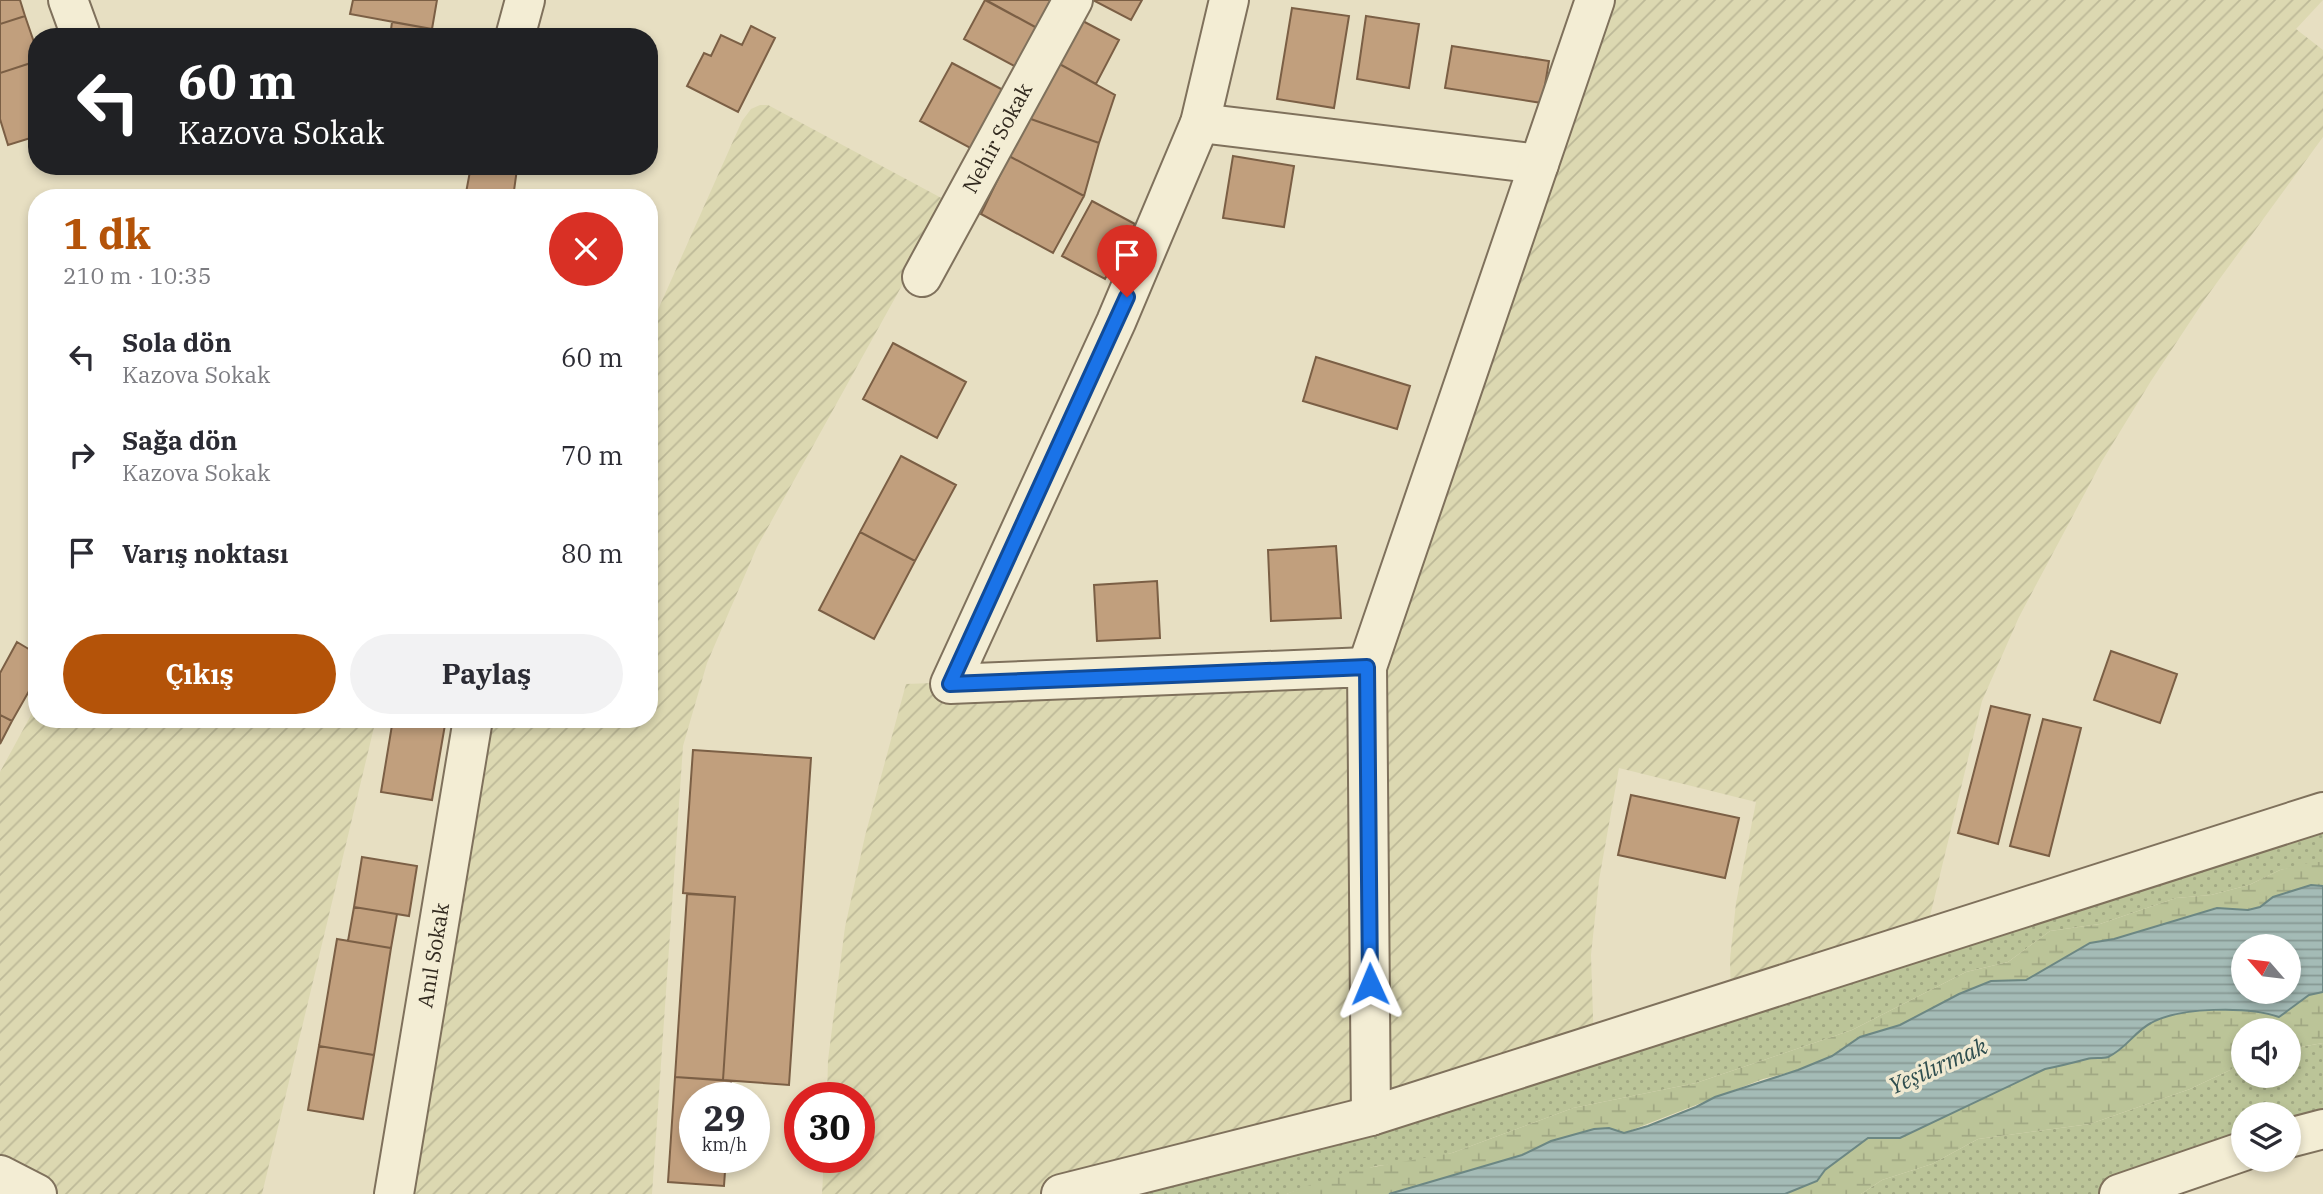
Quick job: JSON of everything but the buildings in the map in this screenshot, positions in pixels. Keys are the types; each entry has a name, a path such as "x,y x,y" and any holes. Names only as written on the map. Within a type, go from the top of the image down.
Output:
{"street":[{"path":"517,28 525,0"},
{"name":"Nehir Sokak","path":"922,277 1073,0"},
{"path":"1229,0 1200,123 1116,322 950,684 1367,667"},
{"path":"1371,1116 1367,667 1595,0"},
{"path":"1200,123 1539,164"},
{"name":"Anıl Sokak","path":"394,1194 472,728"},
{"path":"1062,1194 1371,1116 2323,812"},
{"path":"2301,1135 2323,1129"},
{"path":"2119,1194 2231,1155"},
{"path":"0,1175 37,1194"}],"shaded area":[{"path":"1595,0 2323,0 2296,29 2323,50 2323,137 2205,299 2151,381 2102,461 2019,617 1982,701 1924,941 1731,1002 1730,959 1736,903 1756,802 1619,768 1599,880 1591,955 1594,1046 1061,1194 822,1194 823,1173 875,1173 875,1082 827,1082 828,1060 845,927 865,836 906,684 1367,667"},
{"path":"768,105 960,208 910,271 757,547 707,663 683,746 652,1194 394,1194 472,728 658,728 658,310 742,121 751,109"},
{"path":"28,721 28,728 374,728 262,1194 37,1194 0,1175 0,772"}],"green space":[{"path":"2323,812 2323,862 2280,870 2249,885 2211,895 2176,898 2100,924 2050,931 2008,962 1966,972 1852,1030 1696,1083 1573,1108 1452,1153 1407,1163 1376,1166 1286,1194 1062,1194"},
{"path":"2323,862 2323,886 2311,885 2273,897 2260,907 2248,910 2217,908 2114,939 2089,943 2026,980 1991,981 1959,994 1900,1025 1860,1037 1832,1056 1798,1070 1763,1079 1624,1133 1609,1128 1594,1129 1551,1141 1523,1155 1389,1194 1286,1194 1345,1172 1452,1153 1573,1108 1696,1083 1852,1030 1966,972 2008,962 2050,931 2100,924 2176,898 2211,895 2249,885 2280,870"},
{"path":"2323,992 2323,1043 2301,1047 2301,1018 2231,1018 2231,1070 2190,1089 2090,1124 1978,1139 1932,1164 1882,1180 1861,1194 1785,1194 1821,1177 1825,1170 1868,1138 1900,1138 2045,1069 2090,1058 2108,1057 2145,1026 2164,1018 2179,1013 2214,1009 2250,1010 2279,1017 2297,1004 2301,1004 2309,995"},
{"path":"2323,1043 2323,1129 2301,1135 2301,1102 2231,1102 2231,1155 2119,1194 1861,1194 1882,1180 1932,1164 1978,1139 2090,1124 2190,1089 2231,1070 2231,1088 2301,1088 2301,1047"}],"water":[{"name":"Yeşilırmak","path":"2311,885 2323,886 2323,992 2309,995 2301,1001 2301,934 2231,934 2231,1004 2297,1004 2279,1017 2250,1011 2214,1010 2163,1018 2145,1026 2108,1057 2090,1058 2045,1069 1900,1138 1868,1138 1825,1170 1817,1181 1785,1194 1389,1194 1522,1155 1551,1141 1594,1129 1609,1128 1624,1133 1648,1126 1715,1097 1832,1056 1860,1037 1900,1025 1959,994 1991,981 2026,980 2090,943 2114,939 2217,908 2248,910 2260,907 2273,897"}],"route":[{"path":"1127,297 950,684 1367,667 1370,984"}]}
